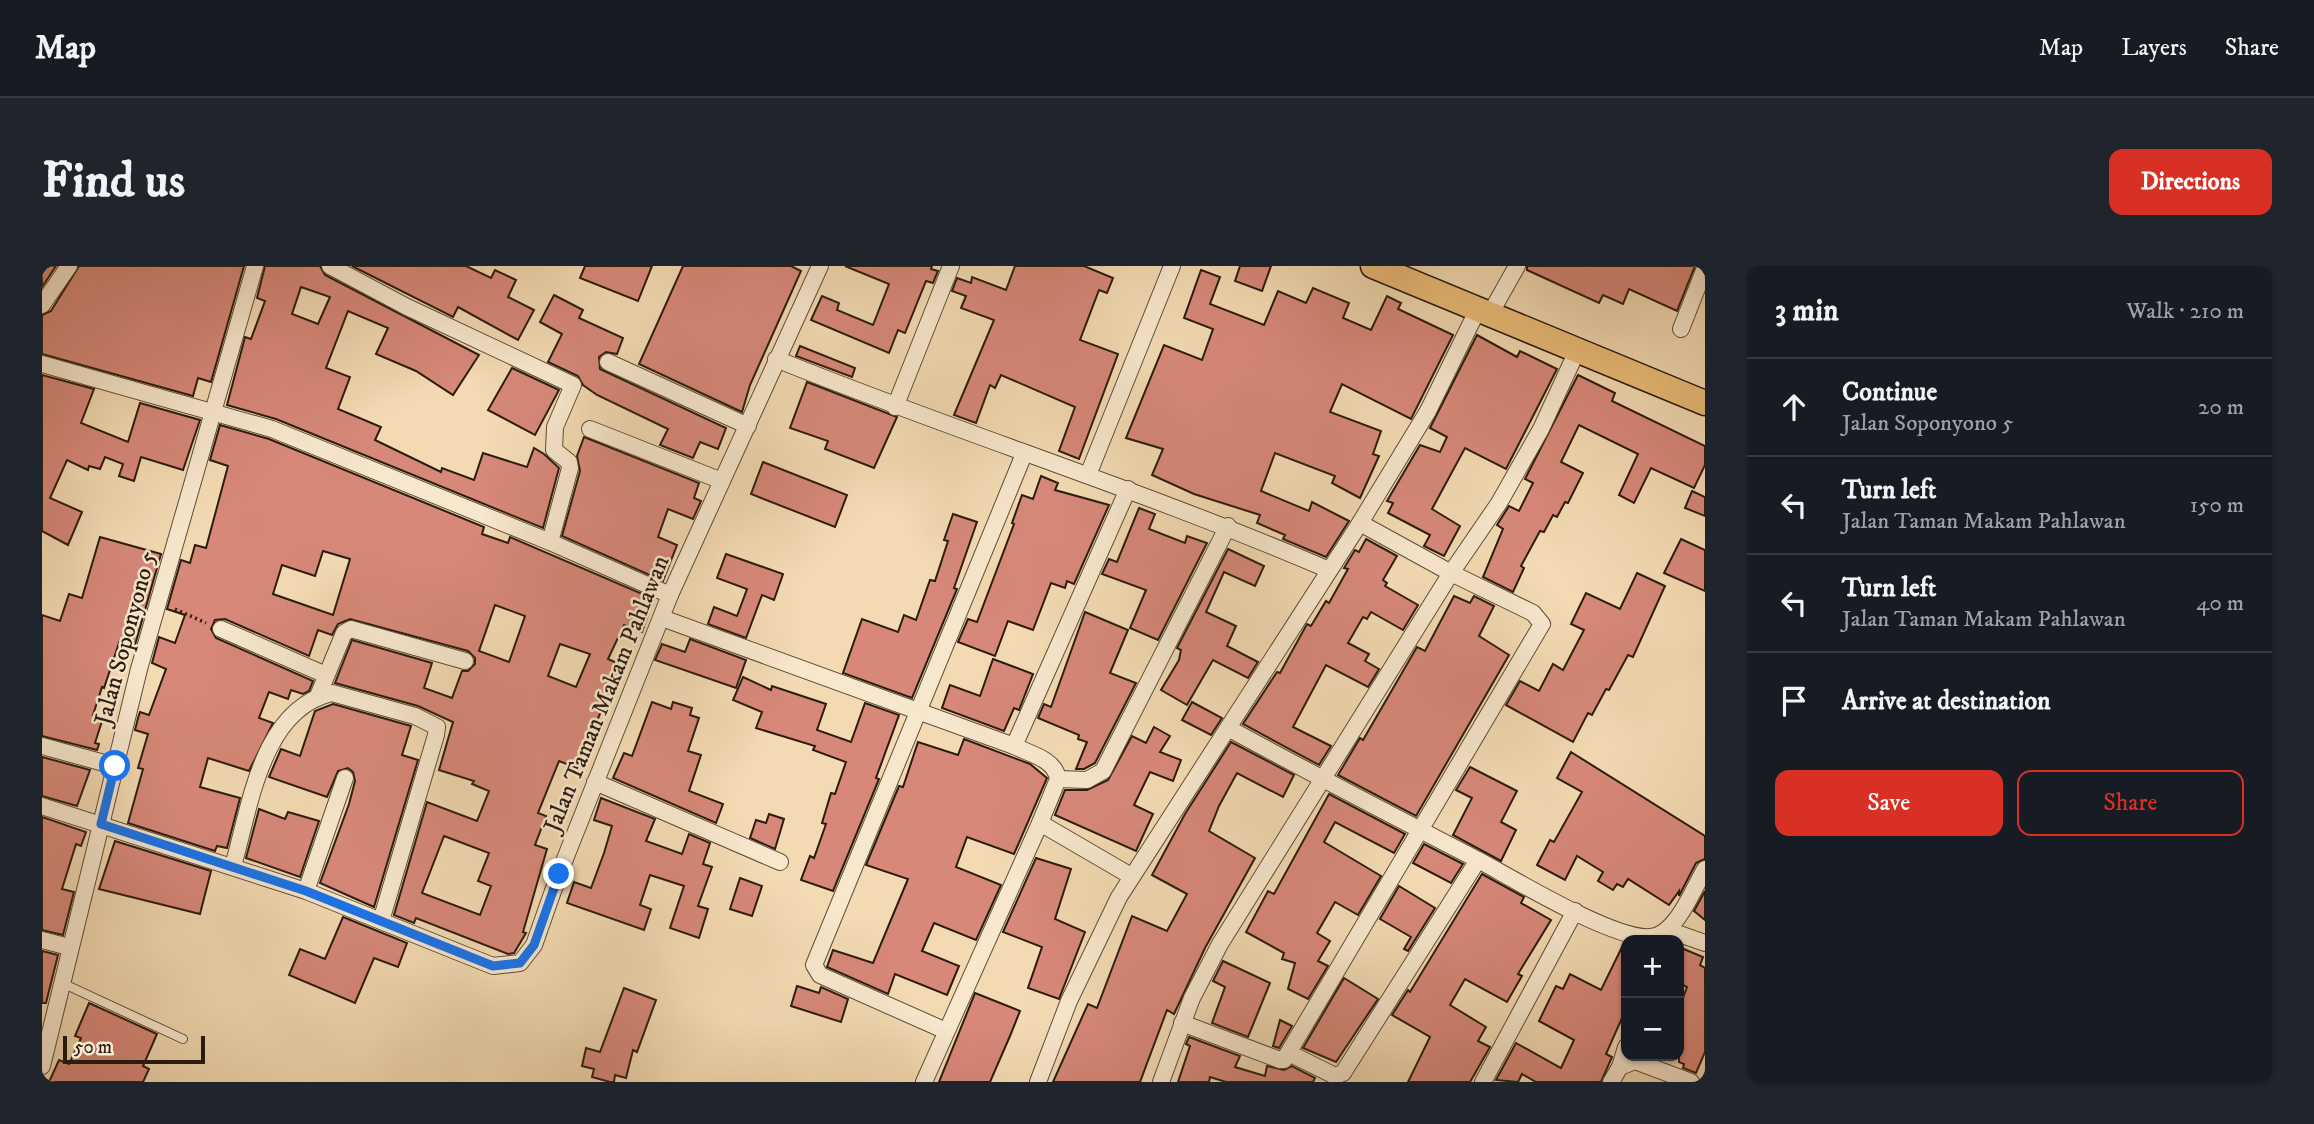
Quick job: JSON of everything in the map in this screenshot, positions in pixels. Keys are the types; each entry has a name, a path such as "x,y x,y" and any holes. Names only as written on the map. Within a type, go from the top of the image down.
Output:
{"main road":[{"path":"1373,266 1705,403"}],"street":[{"path":"42,305 69,266"},
{"name":"Jalan Soponyono 5","path":"42,1066 69,947 81,914 115,766 158,602 255,266"},
{"path":"330,266 407,307 573,386 555,427 554,450 569,462 570,468 550,542"},
{"name":"Jalan Taman Makam Pahlawan","path":"42,806 306,891 493,966 520,963 534,945 595,782 670,595 820,266"},
{"path":"895,407 951,266"},
{"path":"1088,475 1172,266"},
{"path":"1038,1082 1069,1001 1131,876 1360,523 1484,312 1517,266"},
{"path":"1681,329 1705,268"},
{"path":"1161,1082 1182,1023 1220,944 1451,573 1499,503 1541,429 1577,351"},
{"path":"776,359 895,407 1228,526 1329,570"},
{"path":"608,362 748,426"},
{"path":"42,364 272,429 550,542 670,595"},
{"path":"590,429 722,481"},
{"path":"946,1031 820,975 814,965 1024,454"},
{"path":"1014,747 1128,489"},
{"path":"1182,1023 1284,1060 1542,624 1533,613 1451,573 1360,523"},
{"path":"1058,779 1087,780 1103,771 1228,526"},
{"path":"662,618 1014,747 1045,760 1057,772 1058,779 1040,823 924,1082"},
{"path":"221,629 327,675"},
{"path":"318,696 344,633 351,629 359,629 465,661"},
{"path":"233,866 265,758 284,723 297,709 318,696 345,694 415,716 437,727 381,921"},
{"path":"1228,727 1323,781 1575,911 1629,935"},
{"path":"42,746 115,766"},
{"path":"306,891 345,778"},
{"path":"595,782 780,862"},
{"path":"1040,823 1131,876"},
{"path":"1289,1053 1334,1079 1343,1073 1478,860"},
{"path":"1666,935 1705,869"},
{"path":"1483,1082 1575,911"},
{"path":"1684,939 1705,943"},
{"path":"42,940 69,947"},
{"path":"1611,1082 1621,1061"},
{"path":"1619,1067 1636,1061 1691,1082"}],"lane":[{"path":"61,982 183,1038"}],"path":[{"path":"158,602 221,629"}],"building":[{"path":"42,266 56,266 42,287"},
{"path":"79,266 244,266 211,382 198,378 193,396 42,354 42,315 51,311"},
{"path":"265,266 320,266 325,275 479,355 453,395 416,371 376,354 388,328 348,311 326,368 350,377 338,409 381,427 375,440 441,472 442,468 474,480 483,453 527,467 534,448 544,454 559,468 543,528 276,419 227,405 245,337 251,339 265,301 257,298","holes":["301,287 330,297 318,324 292,314"]},
{"path":"352,266 466,266 491,278 495,270 516,280 508,297 534,310 518,340 458,307 453,317"},
{"path":"585,266 652,266 638,301 580,278"},
{"path":"683,266 791,266 801,271 750,385 742,412 639,364"},
{"path":"845,266 932,266 931,269 938,271 933,283 926,281 905,333 898,330 889,353 811,320 822,296 839,303 837,310 873,325 889,284"},
{"path":"1015,266 1084,266 1113,278 1107,293 1099,290 1080,340 1118,354 1079,459 1059,451 1075,407 1001,375 995,388 990,385 976,423 954,415 994,320 961,308 966,296 952,291 957,278 971,283 972,277 1006,290"},
{"path":"1240,266 1271,266 1262,291 1235,281"},
{"path":"1527,266 1695,266 1677,311 1629,289 1623,304 1603,295 1599,303 1527,270"},
{"path":"1201,270 1220,277 1210,304 1264,325 1278,291 1306,303 1313,288 1349,303 1343,318 1371,330 1387,296 1401,303 1398,309 1453,335 1411,419 1342,384 1330,412 1381,431 1373,454 1379,456 1360,498 1332,483 1335,476 1275,453 1261,491 1309,511 1312,502 1349,521 1326,557 1283,539 1285,535 1257,523 1260,515 1194,494 1152,475 1163,449 1126,438 1164,345 1202,360 1213,329 1184,318"},
{"path":"554,295 583,310 579,318 623,338 617,354 606,352 599,357 600,369 726,428 718,449 700,442 693,458 660,445 668,429 597,395 583,385 578,376 548,362 562,334 540,322"},
{"path":"1477,335 1517,357 1520,351 1557,369 1506,469 1465,448 1432,509 1460,526 1444,556 1424,546 1430,535 1388,513 1393,503 1387,501 1420,445 1440,452 1447,437 1430,428"},
{"path":"800,346 855,368 852,377 796,356"},
{"path":"512,368 559,390 535,435 488,410"},
{"path":"42,375 94,389 81,423 128,442 140,403 200,420 183,470 141,457 134,481 119,476 123,464 105,457 100,469 89,466 88,470 67,460 50,498 82,512 68,545 42,531"},
{"path":"1578,375 1615,393 1612,401 1705,446 1705,465 1694,488 1651,468 1634,503 1619,495 1638,454 1579,425 1561,462 1583,473 1568,503 1565,502 1557,517 1553,515 1544,532 1540,531 1521,566 1524,568 1513,592 1483,577 1503,529 1497,525 1509,506 1519,511 1533,483 1525,479"},
{"path":"807,382 897,417 874,468 825,449 828,441 790,428"},
{"path":"220,425 269,439 484,527 482,534 508,543 510,537 654,599 642,632 624,625 608,659 626,667 616,687 612,685 597,721 594,719 577,768 559,761 538,813 546,816 535,845 547,849 523,932 526,933 514,953 508,954 416,918 414,923 394,915 427,802 477,821 489,791 472,784 474,781 439,770 453,722 418,706 335,683 352,640 432,663 424,688 452,698 462,671 468,671 475,664 475,658 468,651 350,619 338,624 332,635 318,630 309,656 225,619 215,620 211,629 216,638 313,681 309,691 303,694 291,690 288,699 269,692 259,718 273,723 249,771 208,758 200,787 240,798 227,848 217,846 215,851 128,823 143,769 138,768 148,734 135,730 140,712 149,715 166,669 152,663 159,637 175,643 185,615 167,609 181,560 190,563 195,545 206,548 228,466 210,460","holes":["323,551 350,559 333,615 273,594 282,565 315,576","495,605 525,616 509,662 479,651","560,644 590,654 576,687 548,676","444,836 489,853 478,881 491,886 480,915 422,893"]},
{"path":"584,437 699,483 694,498 701,501 693,519 668,509 658,537 677,545 663,581 562,536 580,471 577,456"},
{"path":"763,462 847,495 835,527 751,494"},
{"path":"1041,476 1058,483 1055,490 1109,505 1074,584 1067,581 1065,588 1051,583 1033,630 1008,621 995,656 958,642 968,619 977,622 1014,524 1012,523 1022,495 1033,499"},
{"path":"1692,491 1705,497 1705,516 1685,508"},
{"path":"1139,508 1155,514 1149,529 1185,543 1187,536 1207,543 1158,640 1130,628 1146,590 1102,574 1109,559 1117,562"},
{"path":"953,514 977,522 954,588 957,589 912,698 843,673 862,619 898,632 904,615 916,620 930,580 935,581 948,541 944,540"},
{"path":"100,537 161,554 135,645 120,640 104,688 102,687 93,715 103,718 95,743 99,744 97,750 42,736 42,615 60,621 69,594 82,598"},
{"path":"1366,539 1397,556 1383,580 1387,583 1385,586 1418,605 1403,630 1371,612 1367,619 1363,617 1348,643 1369,654 1365,661 1379,669 1368,687 1326,665 1293,727 1331,746 1319,765 1243,724 1277,672 1280,673 1307,624 1311,626 1326,601 1329,603 1348,569 1344,568 1355,550 1359,552"},
{"path":"1681,539 1705,550 1705,591 1664,573"},
{"path":"1228,549 1264,566 1255,586 1224,572 1206,612 1236,626 1227,646 1258,662 1248,678 1213,660 1187,705 1161,690 1179,660 1181,650 1177,648"},
{"path":"726,554 783,574 774,600 762,595 746,638 708,624 714,607 737,616 747,589 717,578"},
{"path":"1637,573 1665,586 1633,657 1628,655 1592,715 1588,713 1573,742 1506,705 1520,681 1539,691 1553,664 1563,670 1584,630 1571,624 1586,593 1620,609"},
{"path":"1454,596 1470,603 1474,596 1494,606 1479,636 1509,655 1416,816 1338,775 1360,738 1363,740 1417,647 1425,651"},
{"path":"1085,612 1128,630 1110,673 1136,683 1095,763 1084,769 1076,769 1087,742 1078,739 1079,735 1038,718 1044,704 1051,707"},
{"path":"690,639 746,660 736,688 655,660 662,644 685,652"},
{"path":"993,659 1033,674 1019,710 1014,708 1004,731 942,708 950,685 980,696"},
{"path":"743,677 771,690 772,686 826,704 817,730 851,742 865,703 899,715 876,778 879,779 833,891 801,880 810,856 814,858 826,824 822,823 831,793 835,794 846,762 813,750 815,746 756,728 762,712 733,700"},
{"path":"652,702 671,709 673,702 692,708 690,715 699,718 688,751 701,755 689,791 723,804 716,823 613,778 624,753 632,756"},
{"path":"1192,702 1222,718 1211,735 1182,720"},
{"path":"333,704 411,726 402,755 418,760 374,907 320,883 349,804 355,781 353,772 348,768 338,771 327,797 269,777 281,749 300,756 315,711"},
{"path":"1154,727 1170,736 1160,752 1181,760 1173,781 1150,772 1134,805 1153,814 1136,851 1055,815 1065,790 1087,790 1108,780 1132,736 1146,743"},
{"path":"964,739 1030,764 1047,778 1014,854 967,837 956,867 1001,885 976,940 934,923 922,951 959,966 947,995 895,974 888,994 827,967 833,950 873,963 908,879 866,865 899,786 903,787 918,742 958,755"},
{"path":"1231,742 1294,775 1283,797 1237,773 1219,806 1209,831 1255,858 1205,948 1174,1014 1167,1010 1140,1082 1053,1082 1088,1004 1097,1008 1132,916 1167,931 1187,894 1152,875 1185,814"},
{"path":"1571,752 1705,836 1705,859 1696,863 1679,896 1679,891 1669,905 1628,879 1623,887 1617,884 1613,890 1598,881 1603,872 1577,856 1565,880 1537,865 1550,840 1554,842 1582,792 1557,778"},
{"path":"42,757 90,770 77,806 42,796"},
{"path":"1470,767 1517,791 1501,822 1516,830 1501,861 1453,835 1472,798 1456,790"},
{"path":"1329,794 1405,834 1394,853 1335,822 1324,842 1381,876 1358,915 1335,902 1317,933 1330,941 1318,961 1328,966 1308,999 1288,989 1295,963 1282,959 1284,953 1246,932 1268,891 1274,894"},
{"path":"601,798 655,819 646,841 682,854 689,834 710,843 703,864 712,867 698,906 708,909 699,938 670,928 684,886 650,875 640,905 651,909 644,930 567,903 574,882 591,888 604,853 612,826 594,820"},
{"path":"259,809 285,819 288,812 319,821 300,877 246,858"},
{"path":"769,814 784,819 775,849 750,838 756,820 766,823"},
{"path":"42,817 86,832 81,846 76,844 62,889 74,892 63,935 42,930"},
{"path":"115,841 211,871 200,914 99,889"},
{"path":"1424,844 1463,864 1451,883 1413,863"},
{"path":"1036,858 1071,869 1055,919 1085,932 1059,999 1028,988 1042,947 1003,932"},
{"path":"1482,874 1524,897 1521,903 1551,920 1518,974 1522,976 1507,1002 1465,979 1450,1005 1486,1027 1478,1041 1490,1047 1470,1082 1408,1082 1430,1037 1392,1015 1408,990 1410,992"},
{"path":"740,878 762,886 752,916 730,909"},
{"path":"1399,886 1435,908 1408,951 1404,949 1411,937 1380,919"},
{"path":"1705,891 1705,920 1694,911"},
{"path":"343,917 407,943 398,967 374,958 355,1003 289,975 300,949 325,959"},
{"path":"1621,949 1621,1020 1606,1054 1612,1057 1601,1082 1536,1082 1522,1074 1518,1082 1496,1080 1516,1043 1561,1068 1574,1040 1539,1021 1556,986 1563,989 1570,974 1601,990"},
{"path":"1684,949 1703,957 1700,965 1705,968 1705,1052 1696,1073 1683,1068 1684,1064 1679,1062 1684,1061 1684,995 1687,987 1684,986"},
{"path":"42,951 58,955 46,1003 42,1003"},
{"path":"1223,961 1270,983 1248,1037 1212,1023 1225,987 1213,981"},
{"path":"1344,978 1378,999 1336,1062 1303,1048"},
{"path":"797,986 819,993 821,987 848,999 841,1022 791,1006"},
{"path":"624,988 656,1000 637,1052 633,1050 626,1078 615,1075 614,1082 610,1082 592,1077 594,1069 582,1066 586,1048 600,1052"},
{"path":"975,993 1020,1011 1010,1036 990,1082 939,1082"},
{"path":"89,1003 157,1034 143,1066 149,1069 143,1082 49,1082 59,1060 69,1064 81,1038 75,1036"},
{"path":"1280,1020 1292,1026 1279,1048 1273,1046"},
{"path":"1189,1037 1240,1056 1235,1067 1265,1076 1267,1066 1284,1070 1292,1066 1315,1078 1313,1082 1226,1082 1210,1077 1209,1082 1178,1082 1190,1046 1186,1044"}],"route":[{"path":"115,766 101,824 306,891 493,966 508,967 520,963 534,945 559,874"}]}
